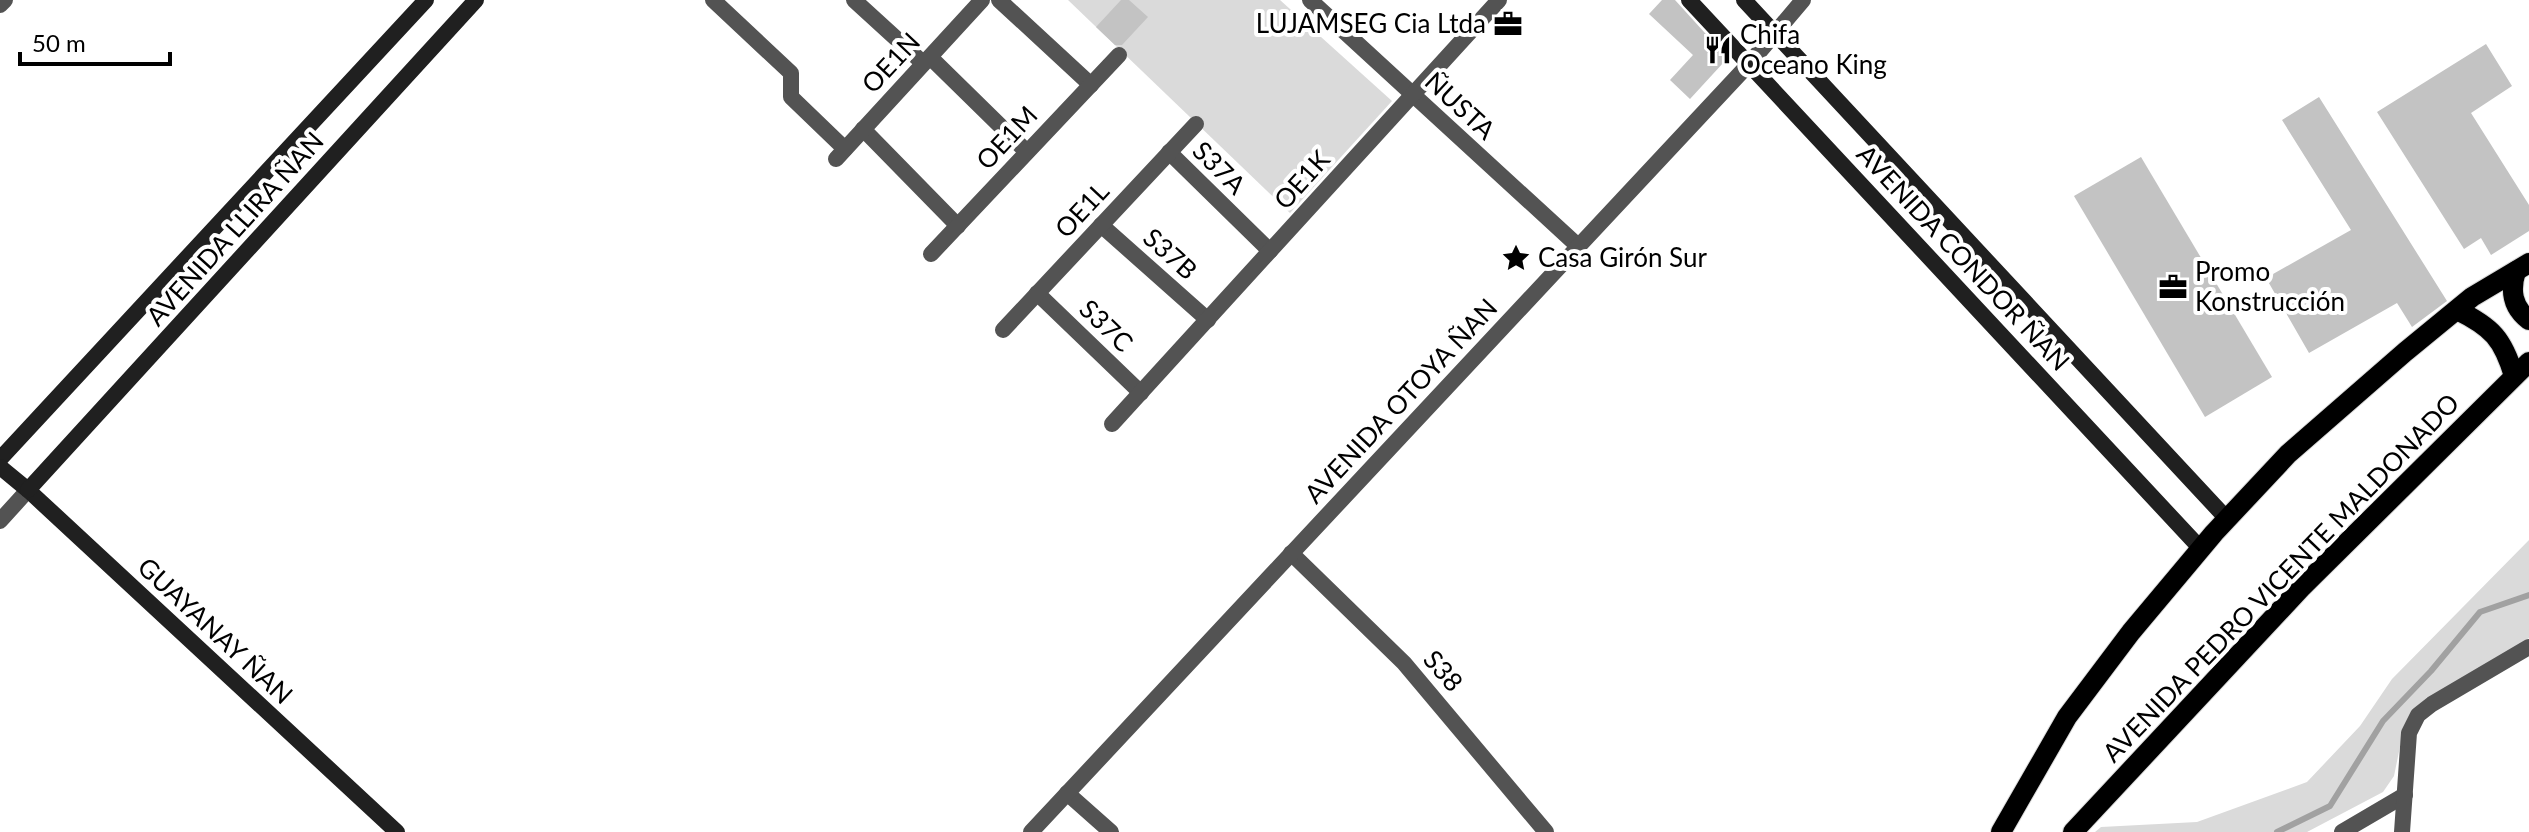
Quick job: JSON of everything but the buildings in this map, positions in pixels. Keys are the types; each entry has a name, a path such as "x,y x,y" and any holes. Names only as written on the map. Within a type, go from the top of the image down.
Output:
{"main road":[{"name":"AVENIDA LLIRA ÑAN","path":"0,459 426,0"},
{"name":"AVENIDA LLIRA ÑAN","path":"28,490 476,0"},
{"name":"AVENIDA CONDOR ÑAN","path":"1689,0 2201,549"},
{"name":"AVENIDA CONDOR ÑAN","path":"1744,0 2228,520"},
{"path":"2001,832 2067,717 2131,632 2201,549 2288,454 2472,297 2523,267"},
{"path":"2523,267 2513,295 2517,307 2529,320"},
{"path":"2457,310 2483,323 2522,369"},
{"name":"AVENIDA PEDRO VICENTE MALDONADO","path":"2073,832 2307,582 2522,369"},
{"name":"GUAYANAY ÑAN","path":"0,467 397,832"}],"street":[{"path":"0,5 5,0"},
{"name":"OE1N","path":"713,0 791,73 791,97 840,154 982,0"},
{"path":"854,0 927,60 1027,152"},
{"path":"999,0 1091,85"},
{"name":"ÑUSTA","path":"1310,0 1578,246"},
{"name":"OE1K","path":"1112,424 1499,0"},
{"name":"AVENIDA OTOYA ÑAN","path":"1031,832 1749,64 1803,0"},
{"name":"OE1M","path":"931,254 1119,55"},
{"name":"OE1L","path":"1003,330 1196,124"},
{"path":"863,129 958,226"},
{"name":"S37A","path":"1169,152 1270,251"},
{"name":"S37B","path":"1101,225 1208,320"},
{"name":"S37C","path":"1037,293 1141,393"},
{"path":"0,521 28,490"},
{"name":"S38","path":"1291,553 1404,663 1546,832"},
{"path":"2402,832 2409,733 2418,715 2529,647"},
{"path":"1067,793 1111,832"},
{"path":"2347,831 2405,795"}],"shaded area":[{"path":"1068,0 1280,0 1392,101 1290,213"},
{"path":"2529,540 2529,638 2421,706 2403,732 2394,776 2383,792 2307,832 2095,832 2101,827 2197,822 2307,782 2360,726 2392,679"}],"waterway":[{"path":"2277,832 2330,806 2383,721 2431,671 2480,612 2529,595"}],"place":[{"name":"LUJAMSEG Cia Ltda","path":"1508,24"},
{"name":"Chifa Oceano King","path":"1718,50"},
{"name":"Casa Girón Sur","path":"1516,258"},
{"name":"Promo Konstrucción","path":"2173,287"}]}
